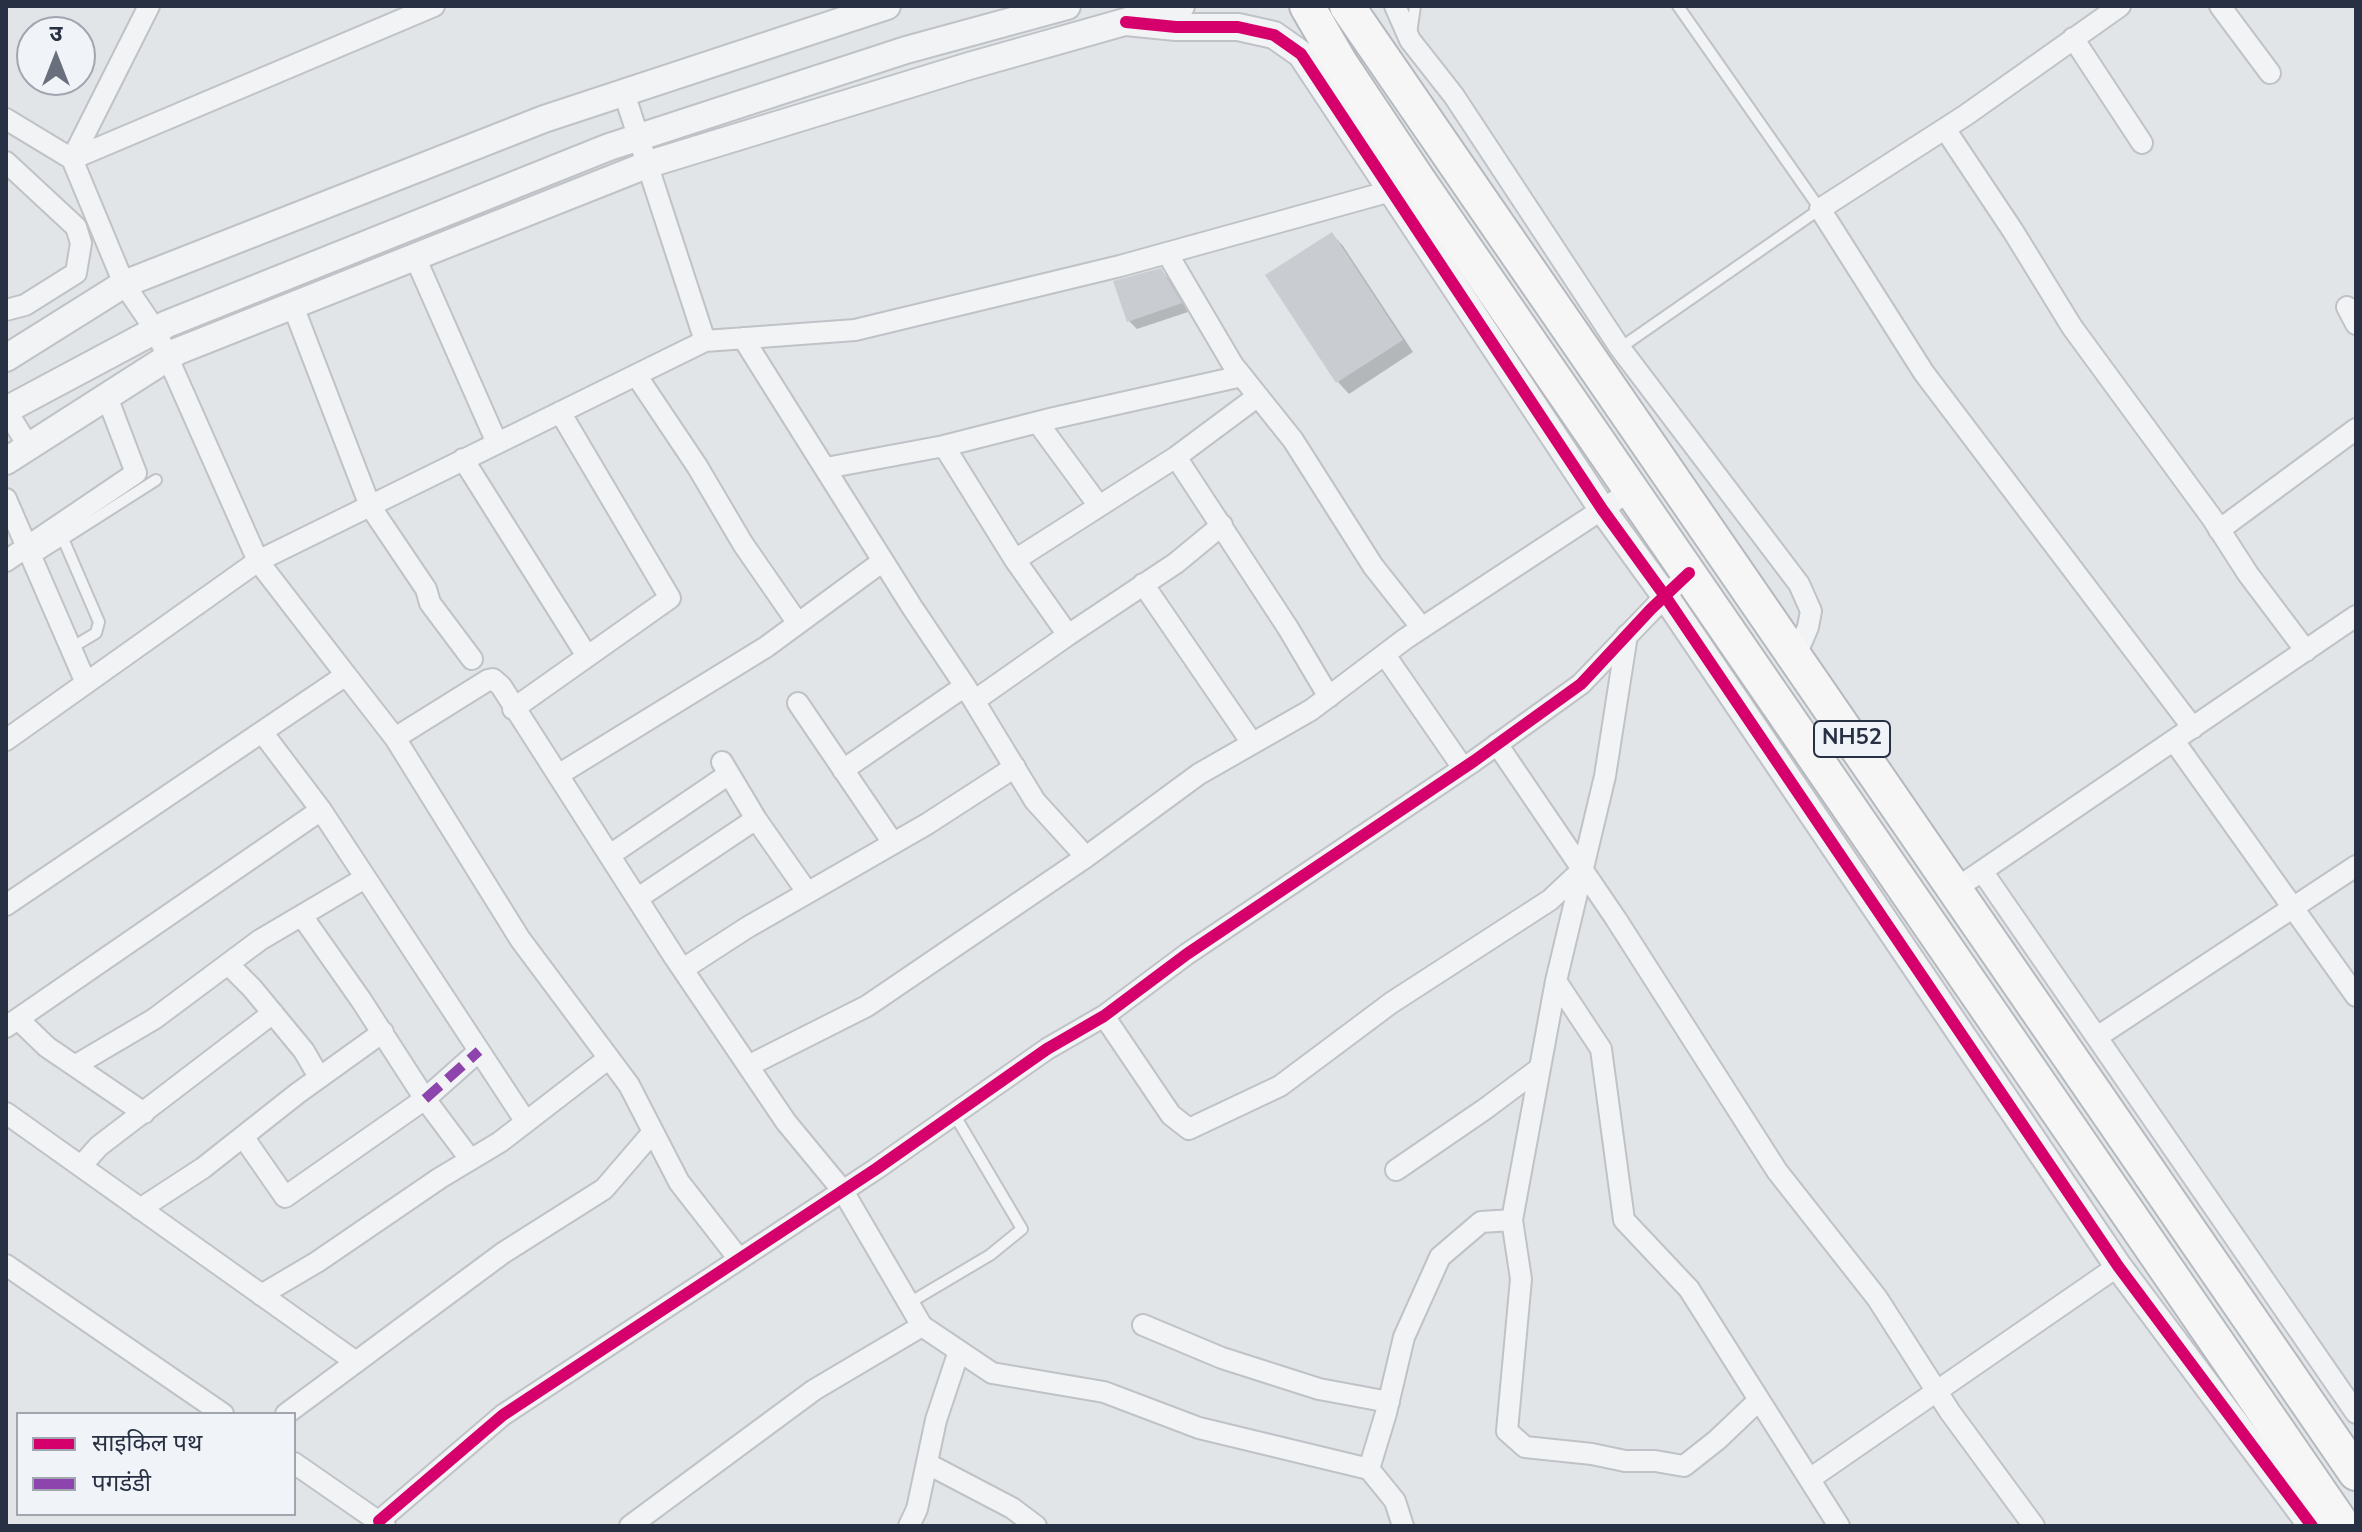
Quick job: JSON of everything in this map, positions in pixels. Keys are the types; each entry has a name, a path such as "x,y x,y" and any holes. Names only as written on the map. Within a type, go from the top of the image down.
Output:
{"highway":[{"name":"NH52","path":"1307,6 1404,184 1630,491 1677,584 1874,847 2343,1526"},
{"name":"NH52","path":"1347,6 2356,1473"}],"street":[{"path":"72,159 149,6"},
{"path":"72,159 434,6"},
{"path":"6,358 113,291 544,119 624,93 830,14 887,6"},
{"path":"29,447 6,410 181,318 639,137 906,50 1067,6"},
{"path":"6,461 178,351 649,164 1181,6"},
{"path":"1395,6 1410,40 1462,109 1620,348 1799,584 1811,611 1796,655"},
{"path":"2120,6 1945,129 1820,209 1924,373 2193,728"},
{"path":"2220,6 2270,73"},
{"path":"1126,22 1176,27 1238,27 1274,35 1301,54 1404,184 1602,509 1677,584 2118,1266 2312,1526"},
{"path":"2073,38 2142,143"},
{"path":"624,93 705,341"},
{"path":"6,119 72,159 113,291"},
{"path":"1945,129 2072,327 2306,651"},
{"path":"6,162 76,227 81,243 76,273 25,305 6,310"},
{"path":"6,740 258,561 705,341 855,330 1167,253 1404,184"},
{"path":"1167,253 1242,376 1293,440 1373,566 1422,628"},
{"path":"415,257 497,443"},
{"path":"76,273 113,291 156,331 258,561 395,738 520,939 629,1085 679,1182 739,1259"},
{"path":"293,306 370,506 426,589 430,603 472,659"},
{"path":"743,338 1035,801 1086,857"},
{"path":"636,375 697,466 743,544 797,622"},
{"path":"826,468 944,446 1242,376"},
{"path":"1015,560 1176,457 1258,396"},
{"path":"6,561 30,553 136,473 107,397"},
{"path":"513,709 670,598 560,412"},
{"path":"1038,423 1099,506"},
{"path":"2219,530 2356,429"},
{"path":"944,446 1015,560 1068,635"},
{"path":"1176,457 1329,697"},
{"path":"463,459 587,656"},
{"path":"748,1066 867,1006 1086,857 1199,774 1311,710 1422,628 1630,491"},
{"path":"6,499 86,683"},
{"path":"843,770 1068,635 1176,563 1222,525"},
{"path":"558,775 766,647 883,561"},
{"path":"1143,584 1252,743"},
{"path":"296,1464 382,1524 503,1415 843,1191 1047,1049 1104,1016 1187,954 1463,768 1581,684 1677,584"},
{"path":"1954,890 2356,616"},
{"path":"1627,635 1605,776 1556,981 1512,1220 1521,1279 1507,1431 1525,1447 1684,1466 1758,1401"},
{"path":"1385,655 1463,768"},
{"path":"6,905 346,675"},
{"path":"395,738 488,680 493,679 501,686 513,709 748,1066 786,1122 843,1191 922,1326 992,1373 1104,1392 1199,1428 1369,1469 1395,1501 1403,1526"},
{"path":"798,703 893,843"},
{"path":"262,732 321,810 526,1122"},
{"path":"2174,741 2356,996"},
{"path":"1497,744 1777,1171 1877,1298 1935,1391 2034,1526"},
{"path":"683,969 807,892 844,874 1015,767"},
{"path":"610,855 726,768 756,819 807,892"},
{"path":"144,1113 12,1023 321,810"},
{"path":"638,898 756,819"},
{"path":"2097,1037 2356,866"},
{"path":"1104,1016 1171,1115 1189,1129 1280,1086 1391,1003 1550,900 1582,870"},
{"path":"1982,871 2356,1413"},
{"path":"76,1065 154,1019 260,940 365,878"},
{"path":"302,916 383,1032 425,1099 470,1159"},
{"path":"228,964 304,1051 319,1077"},
{"path":"1556,981 1601,1049 1624,1220 1689,1289 1758,1401 1811,1478 1832,1523"},
{"path":"81,1166 99,1146 273,1013"},
{"path":"140,1209 244,1138 319,1077 383,1032"},
{"path":"244,1138 285,1197 425,1099 479,1051"},
{"path":"261,1295 317,1262 526,1122 609,1058"},
{"path":"1396,1170 1540,1068"},
{"path":"6,1113 356,1362"},
{"path":"289,1412 503,1253 604,1189 653,1132"},
{"path":"1369,1469 1404,1337 1440,1257 1481,1222 1512,1220"},
{"path":"6,1265 220,1412"},
{"path":"1811,1478 2118,1266"},
{"path":"1143,1325 1222,1358 1319,1389 1389,1402"},
{"path":"630,1526 654,1520 814,1390 922,1326"},
{"path":"909,1526 917,1509 936,1420 959,1351"},
{"path":"928,1464 1012,1508 1036,1526"}],"lane":[{"path":"1410,40 1415,6"},
{"path":"1620,348 1820,209 1678,6"},
{"path":"30,553 64,541 156,480"},
{"path":"64,541 99,622 96,633 71,648"},
{"path":"909,1303 990,1255 1022,1229 954,1114"}],"building":[{"path":"1332,232 1403,340 1336,383 1265,275"},
{"path":"1161,268 1182,303 1127,322 1113,281"}],"marked path":[{"path":"425,1099 479,1051"}],"cycle path":[{"path":"1126,22 1176,27 1238,27 1274,35 1301,54 1602,509 1665,596 2118,1266 2312,1526"},
{"path":"379,1521 503,1415 876,1169 1047,1049 1104,1016 1187,954 1474,761 1581,684 1689,573"}]}
